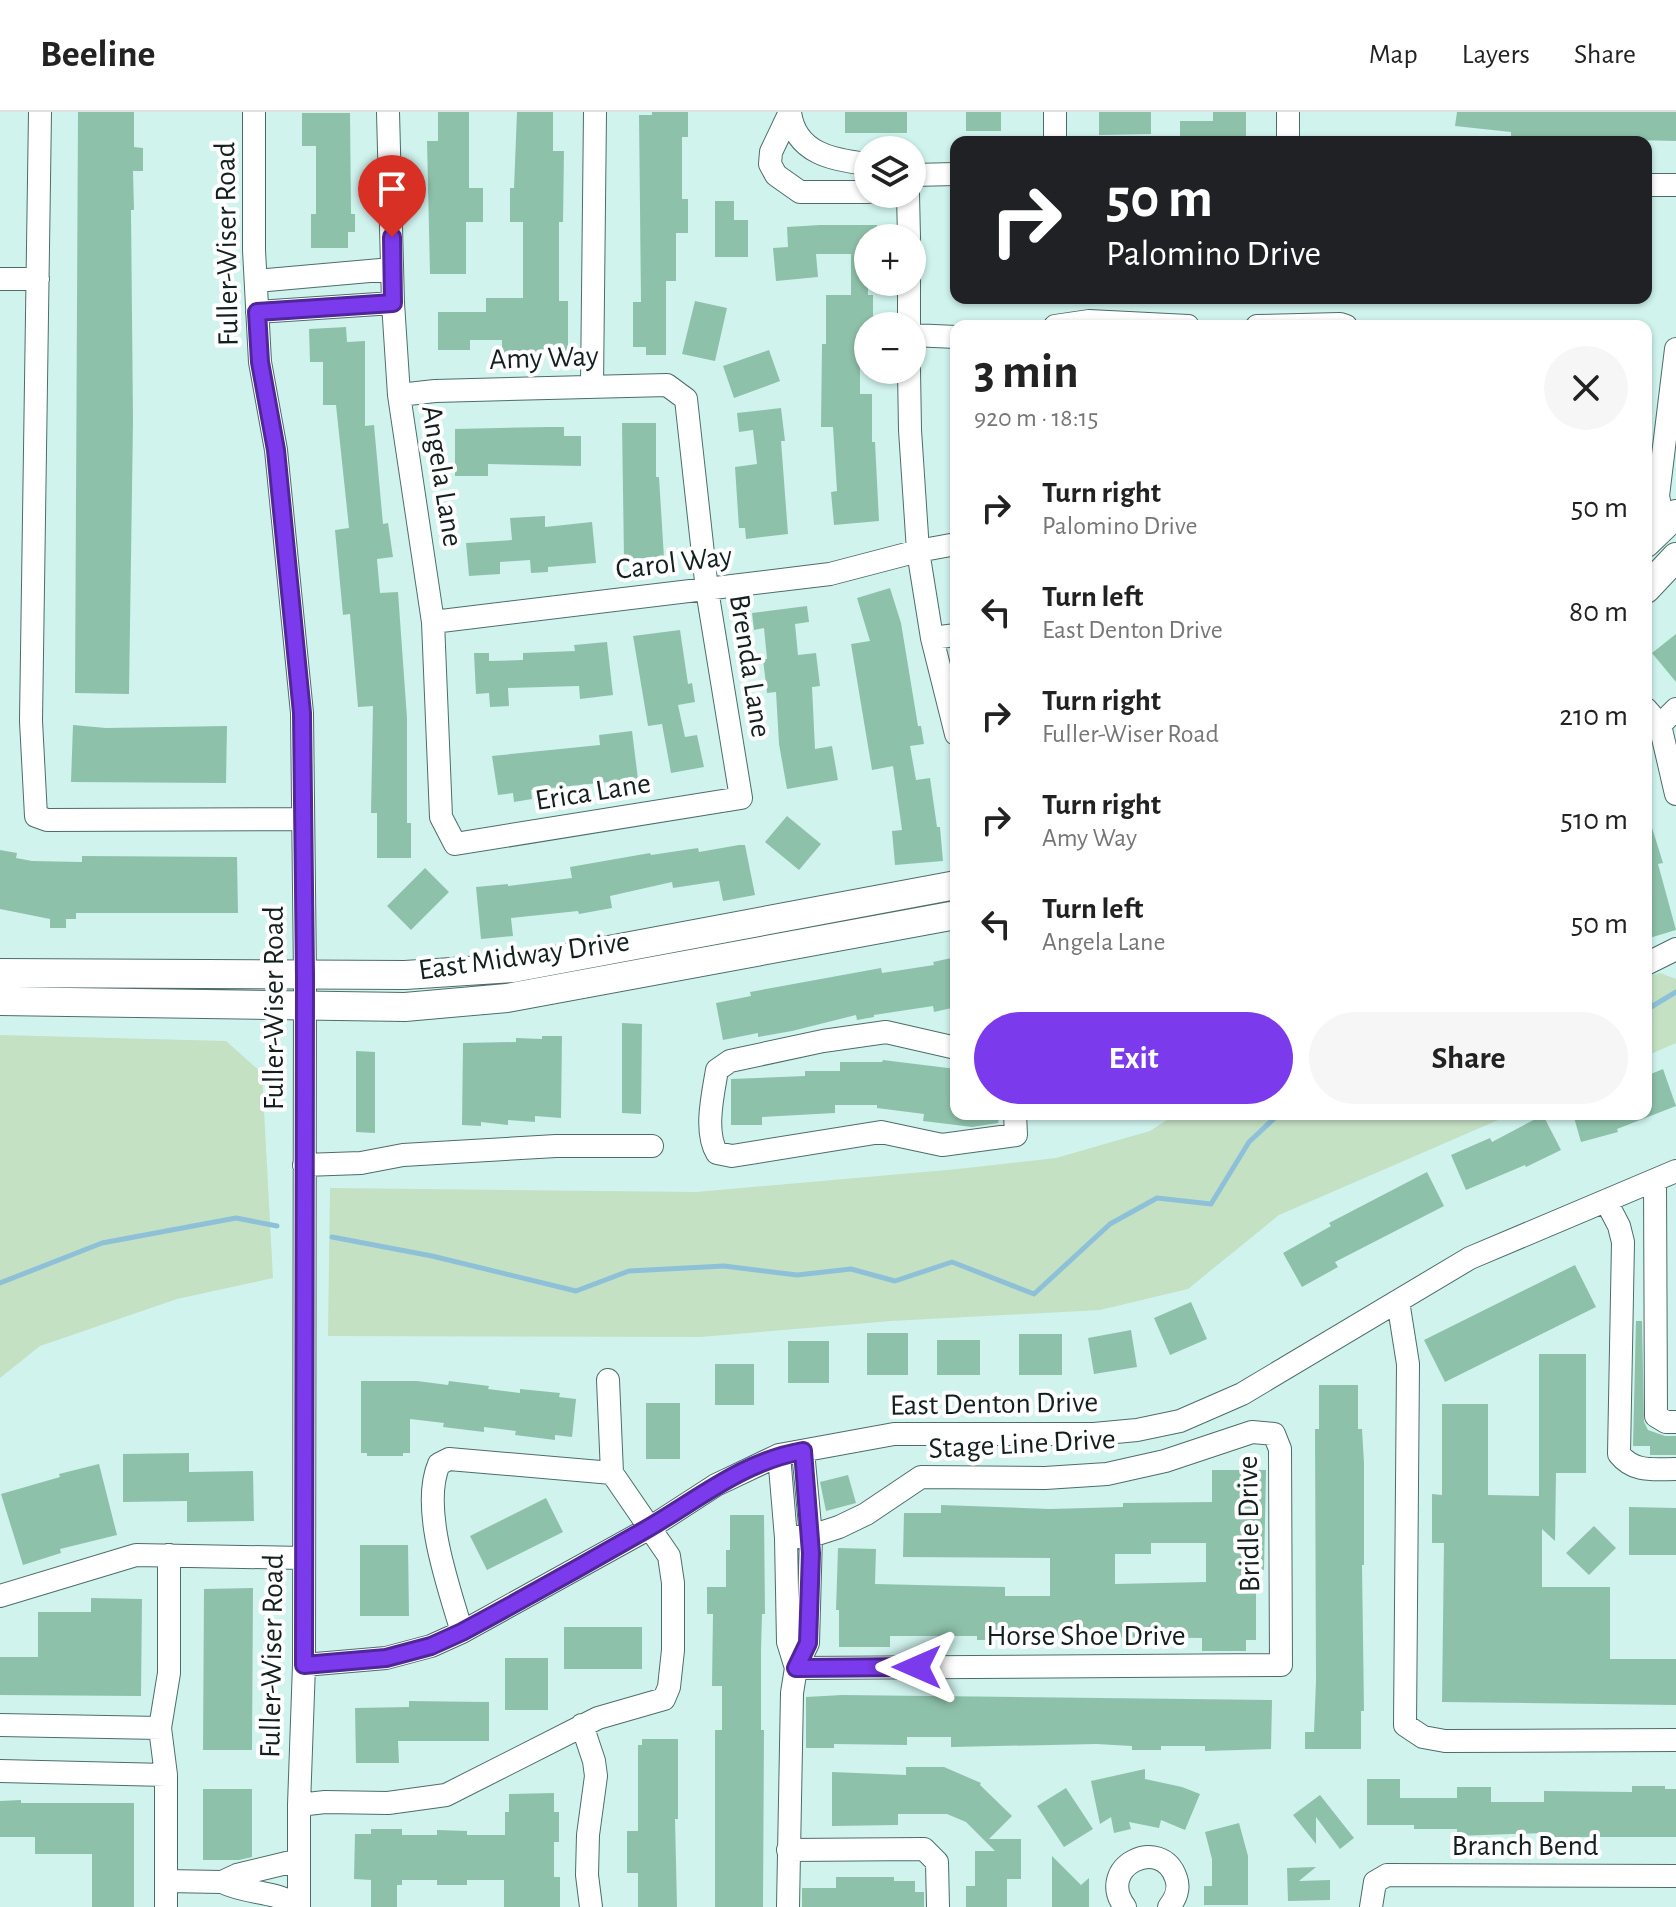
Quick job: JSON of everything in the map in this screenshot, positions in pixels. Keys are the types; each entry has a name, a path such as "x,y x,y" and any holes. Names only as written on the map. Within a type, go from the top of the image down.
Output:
{"main road":[{"path":"1652,583 1676,557"},
{"name":"East Midway Drive","path":"0,973 305,976 405,975 513,968 950,886"},
{"name":"East Midway Drive","path":"0,1001 405,1007 507,998 950,916"}],"street":[{"path":"40,112 31,721 36,816 47,820 303,819"},
{"name":"Fuller-Wiser Road","path":"254,112 260,362 276,450 302,713 305,976 304,1665 299,1907"},
{"name":"Angela Lane","path":"388,112 393,303 399,395 433,622 441,817 455,844"},
{"path":"592,386 595,112"},
{"path":"790,112 792,129 802,142 819,153 854,162"},
{"path":"790,112 771,152 770,164 776,175 800,192 854,192"},
{"path":"1055,112 1055,136"},
{"path":"1288,112 1288,136"},
{"path":"926,175 950,174"},
{"path":"1652,185 1676,185"},
{"path":"256,281 392,269"},
{"path":"0,279 38,279"},
{"path":"257,312 393,303"},
{"path":"926,336 950,337"},
{"path":"1662,527 1658,496 1676,349"},
{"path":"909,384 918,551 932,638 950,710"},
{"name":"Amy Way","path":"399,395 435,391 667,385 686,399"},
{"name":"Brenda Lane","path":"686,399 707,590 741,798"},
{"name":"Carol Way","path":"433,622 830,574 950,545"},
{"path":"932,638 950,636"},
{"path":"1661,715 1676,794"},
{"name":"Erica Lane","path":"455,844 741,798"},
{"path":"1652,961 1676,949"},
{"path":"950,1047 886,1032 823,1041 730,1061 717,1070 712,1097 711,1144 717,1153 732,1156 881,1132 942,1145 1016,1135 1015,1120"},
{"path":"304,1165 361,1163 403,1155 556,1146 652,1146"},
{"name":"East Denton Drive","path":"304,1665 386,1658 431,1646 648,1529 716,1485 779,1455 894,1434 1094,1434 1137,1430 1180,1421 1242,1394 1470,1258 1676,1171"},
{"path":"1655,1181 1656,1416 1666,1422 1676,1422"},
{"path":"1606,1201 1619,1226 1623,1265 1619,1454 1638,1469 1676,1469"},
{"path":"1623,1265 1656,1263"},
{"path":"1398,1301 1408,1364 1405,1725 1423,1737 1445,1741 1676,1740"},
{"path":"1624,1302 1656,1301"},
{"path":"299,1805 325,1802 388,1803 446,1795 582,1725 664,1699 669,1687 673,1583 669,1556 612,1473 608,1380"},
{"name":"Bridle Drive","path":"1224,1443 1252,1432 1274,1434 1280,1449 1281,1665"},
{"name":"Stage Line Drive","path":"786,1538 811,1536 839,1527 866,1514 921,1477 1045,1478 1107,1474 1224,1443"},
{"path":"788,1907 792,1693 796,1668 808,1643 811,1536 803,1451"},
{"path":"779,1455 786,1538 788,1642 796,1668"},
{"path":"462,1632 443,1567 434,1518 435,1474 439,1464 449,1459 466,1459 612,1473"},
{"path":"0,1596 136,1555 303,1558"},
{"path":"166,1907 166,1775 160,1728 169,1673 169,1555"},
{"name":"Horse Shoe Drive","path":"796,1668 1281,1665"},
{"path":"0,1725 160,1728"},
{"path":"582,1725 596,1776 588,1835 587,1875 591,1907"},
{"path":"0,1771 166,1775"},
{"path":"788,1850 924,1849 937,1862 938,1907"},
{"path":"1125,1907 1118,1895 1119,1876 1133,1861 1152,1857 1162,1860 1175,1875 1177,1895 1169,1907"},
{"path":"222,1882 237,1875 299,1860"},
{"name":"Branch Bend","path":"1371,1907 1375,1882 1387,1875 1676,1876"},
{"path":"166,1881 222,1882 240,1890 286,1897 299,1907"}],"green space":[{"path":"1660,973 1676,979 1676,1043 1652,1053 1652,975"},
{"path":"0,1035 226,1041 262,1073 273,1278 177,1299 40,1346 0,1378"},
{"path":"1167,1120 1498,1120 1279,1215 1188,1289 1100,1310 891,1321 700,1337 328,1336 330,1188 696,1192 1056,1158 1150,1131"}],"building":[{"path":"78,112 134,112 134,147 143,148 143,171 133,171 134,210 131,210 133,421 129,694 75,693"},
{"path":"438,112 469,112 469,188 483,188 483,222 466,222 466,274 430,274 427,141 438,141"},
{"path":"517,112 553,112 553,151 564,151 563,222 559,222 559,301 568,301 568,353 502,353 502,340 470,340 470,350 438,350 438,312 486,312 486,298 523,298 523,222 510,222"},
{"path":"652,112 688,112 688,137 682,137 682,199 688,199 688,233 676,233 676,281 666,281 666,355 646,355 646,347 633,347 633,302 641,302 639,115 652,115"},
{"path":"845,112 907,112 907,133 845,133"},
{"path":"966,112 1001,112 1001,131 966,131"},
{"path":"1099,112 1151,112 1151,134 1099,135"},
{"path":"1213,112 1246,112 1246,136 1180,136 1180,121 1213,121"},
{"path":"1457,112 1676,112 1676,141 1652,140 1652,136 1511,136 1511,132 1455,126"},
{"path":"302,113 350,113 351,214 355,214 355,232 348,232 348,248 311,248 311,214 316,214 316,146 302,146"},
{"path":"715,201 734,201 734,220 748,220 748,257 715,257"},
{"path":"854,225 854,296 873,296 873,312 854,312 854,384 860,384 860,394 872,394 872,442 875,442 879,521 834,525 831,492 837,491 833,427 821,427 826,295 851,295 851,254 816,254 818,277 776,281 773,248 788,247 787,227"},
{"path":"695,301 727,308 715,361 682,354"},
{"path":"346,327 347,342 365,341 365,426 374,425 383,524 388,523 393,557 377,559 380,593 398,592 407,718 407,823 411,823 411,858 377,858 377,813 371,813 373,706 358,707 350,614 343,615 335,530 349,528 336,405 323,405 323,362 310,362 309,329"},
{"path":"769,350 780,381 734,398 723,366"},
{"path":"781,408 788,534 746,539 745,528 739,528 735,467 757,464 753,430 739,432 737,413"},
{"path":"622,423 656,423 656,477 659,477 664,558 624,558"},
{"path":"564,427 564,436 581,436 581,466 488,464 488,476 455,476 455,429"},
{"path":"545,516 545,527 592,522 596,563 548,567 548,572 531,573 530,560 500,562 500,574 469,576 466,543 512,540 510,518"},
{"path":"890,588 901,623 918,726 921,726 924,744 910,746 916,780 930,778 943,861 895,865 892,831 902,830 893,766 872,770 851,644 870,641 857,598"},
{"path":"807,606 809,622 795,624 798,655 816,653 820,686 812,687 815,749 832,746 838,780 787,789 779,744 776,692 767,693 763,659 767,659 764,628 754,630 752,613"},
{"path":"680,630 688,684 692,683 695,702 678,705 685,737 697,735 704,767 671,773 662,724 648,726 633,636"},
{"path":"1676,634 1676,682 1652,653"},
{"path":"607,642 613,695 580,699 579,686 508,688 509,706 490,707 489,693 476,694 474,653 489,653 489,661 523,660 523,653 575,651 574,645"},
{"path":"73,725 106,728 227,726 226,783 71,782"},
{"path":"632,731 638,779 531,790 532,799 514,802 513,793 498,795 492,756 600,745 599,735"},
{"path":"787,816 821,844 799,870 765,842"},
{"path":"1652,828 1663,863 1658,864 1676,930 1652,937"},
{"path":"745,845 755,895 723,901 719,881 673,888 672,882 610,896 612,908 579,914 578,911 511,918 513,936 481,939 476,887 572,878 570,867 650,853 698,848 699,852"},
{"path":"0,850 17,853 16,858 32,861 82,862 82,856 237,857 238,913 76,913 76,919 66,919 66,928 50,928 50,919 0,909"},
{"path":"425,868 449,892 411,930 387,906"},
{"path":"950,958 950,1008 934,1012 933,1006 857,1020 856,1015 792,1031 758,1037 758,1033 723,1040 716,1003 751,996 750,992 881,968 882,973 934,965 933,962"},
{"path":"622,1023 642,1024 641,1114 622,1113"},
{"path":"542,1036 562,1036 561,1118 535,1116 535,1122 508,1120 508,1125 481,1122 481,1126 462,1125 463,1043 516,1042 516,1038 542,1039"},
{"path":"356,1051 375,1052 375,1133 356,1132"},
{"path":"840,1062 950,1068 950,1120 999,1120 998,1123 972,1127 923,1121 924,1114 877,1108 877,1105 835,1105 835,1113 762,1117 762,1125 731,1125 731,1079 805,1076 805,1071 840,1071"},
{"path":"1663,1069 1676,1106 1652,1115 1652,1074"},
{"path":"1534,1120 1546,1120 1561,1150 1466,1190 1451,1155 1490,1138 1492,1142"},
{"path":"1575,1120 1640,1120 1617,1129 1618,1132 1581,1142"},
{"path":"1427,1172 1444,1206 1335,1262 1338,1267 1302,1287 1283,1253 1331,1226 1329,1223"},
{"path":"1575,1265 1596,1307 1445,1382 1424,1340"},
{"path":"1191,1302 1207,1339 1170,1355 1154,1318"},
{"path":"1636,1321 1642,1321 1644,1422 1648,1430 1676,1436 1676,1455 1650,1455 1650,1446 1633,1446"},
{"path":"1131,1330 1137,1367 1094,1374 1088,1338"},
{"path":"867,1333 908,1333 908,1375 867,1375"},
{"path":"1019,1334 1062,1334 1062,1375 1019,1375"},
{"path":"937,1340 980,1340 980,1375 937,1375"},
{"path":"788,1341 829,1341 829,1383 788,1383"},
{"path":"1539,1354 1586,1354 1586,1473 1556,1473 1555,1541 1542,1529 1542,1587 1610,1587 1610,1659 1676,1659 1676,1705 1442,1702 1444,1543 1432,1543 1432,1494 1442,1495 1442,1404 1488,1404 1488,1495 1539,1496"},
{"path":"715,1364 754,1364 754,1405 715,1405"},
{"path":"361,1381 417,1381 448,1385 449,1381 520,1393 520,1389 560,1393 559,1397 576,1399 572,1437 555,1435 555,1440 515,1435 516,1431 484,1427 484,1432 410,1419 410,1453 403,1453 403,1456 367,1456 367,1453 361,1453"},
{"path":"1319,1385 1358,1385 1358,1429 1362,1429 1364,1463 1364,1711 1361,1711 1361,1749 1305,1749 1305,1732 1314,1732 1316,1681 1315,1429 1319,1429"},
{"path":"646,1403 680,1403 680,1459 646,1459"},
{"path":"189,1453 189,1472 253,1471 254,1521 187,1522 187,1501 123,1502 123,1454"},
{"path":"99,1464 117,1535 60,1549 61,1553 23,1565 1,1494"},
{"path":"1212,1470 1266,1470 1264,1570 1256,1570 1256,1640 1246,1640 1246,1651 1202,1651 1202,1638 1085,1639 1085,1635 1005,1636 1005,1640 977,1640 977,1636 890,1636 890,1647 839,1647 839,1610 836,1610 838,1548 876,1549 875,1584 1005,1587 1005,1596 1050,1596 1050,1558 903,1557 904,1513 941,1513 941,1505 1050,1509 1123,1507 1123,1503 1212,1502","holes":["1151,1543 1206,1543 1206,1582 1115,1584 1115,1554 1151,1554"]},
{"path":"848,1475 856,1503 826,1511 820,1482"},
{"path":"546,1498 563,1532 487,1570 470,1536"},
{"path":"1629,1507 1676,1508 1676,1555 1629,1555"},
{"path":"730,1515 764,1515 765,1614 762,1614 761,1650 763,1907 715,1907 715,1730 722,1730 722,1686 712,1686 713,1614 707,1614 707,1587 726,1587"},
{"path":"1594,1526 1616,1548 1589,1575 1566,1553"},
{"path":"360,1545 408,1545 409,1616 360,1616"},
{"path":"253,1588 252,1750 203,1750 204,1589"},
{"path":"91,1598 142,1599 141,1696 0,1695 0,1657 38,1657 38,1612 91,1612"},
{"path":"564,1627 642,1627 642,1669 564,1669"},
{"path":"505,1658 548,1658 548,1710 505,1710"},
{"path":"806,1697 1272,1700 1271,1749 1205,1751 1205,1746 1161,1746 1161,1750 1132,1750 1132,1746 1096,1744 951,1747 951,1737 907,1737 907,1745 834,1744 834,1748 806,1748"},
{"path":"409,1701 489,1702 489,1741 398,1741 399,1763 356,1763 355,1708 409,1707"},
{"path":"642,1739 678,1739 678,1819 675,1819 677,1907 638,1907 638,1873 627,1873 627,1831 638,1831 638,1745 642,1745"},
{"path":"906,1767 944,1767 981,1783 1012,1816 989,1839 1021,1839 1021,1879 1007,1879 1007,1907 966,1907 966,1886 975,1886 975,1851 995,1851 966,1822 947,1814 898,1814 898,1825 832,1826 832,1772 906,1775"},
{"path":"1145,1769 1145,1779 1200,1794 1185,1830 1161,1820 1159,1828 1129,1822 1131,1829 1114,1833 1111,1817 1100,1824 1091,1781"},
{"path":"1367,1779 1400,1779 1400,1798 1457,1798 1457,1787 1491,1787 1491,1802 1544,1802 1544,1791 1632,1792 1632,1786 1665,1786 1665,1789 1676,1789 1676,1837 1544,1837 1544,1833 1457,1836 1457,1829 1367,1825"},
{"path":"1066,1788 1093,1829 1064,1847 1037,1806"},
{"path":"203,1789 252,1789 252,1857 203,1860"},
{"path":"554,1793 554,1812 559,1812 559,1842 554,1842 554,1877 560,1877 560,1907 504,1907 504,1880 467,1880 467,1885 437,1885 437,1880 402,1880 402,1885 397,1885 397,1907 371,1907 371,1880 354,1879 355,1834 371,1834 371,1829 402,1829 402,1835 437,1835 437,1830 467,1831 467,1835 505,1835 509,1794"},
{"path":"1320,1795 1354,1838 1340,1849 1316,1817 1316,1844 1293,1815"},
{"path":"21,1800 21,1803 134,1803 134,1907 92,1907 92,1854 35,1854 35,1837 0,1837 0,1801"},
{"path":"1239,1823 1248,1856 1248,1905 1204,1905 1204,1886 1212,1886 1212,1859 1205,1832"},
{"path":"1052,1856 1081,1885 1089,1878 1089,1907 1052,1907"},
{"path":"1316,1867 1299,1881 1330,1880 1330,1900 1288,1901 1287,1868"},
{"path":"836,1877 894,1877 894,1881 915,1881 915,1892 924,1892 924,1907 802,1907 802,1888 836,1888"}],"waterway":[{"path":"1652,1006 1676,992"},
{"path":"332,1237 432,1256 576,1291 629,1271 724,1266 797,1275 851,1269 895,1281 952,1262 1034,1294 1110,1224 1157,1198 1211,1204 1249,1142 1273,1120"},
{"path":"0,1283 102,1243 236,1218 277,1226"}],"route":[{"path":"392,237 393,303 257,312 260,362 276,450 302,713 305,976 304,1665 386,1658 431,1646 648,1529 716,1485 779,1455 803,1451 811,1553 808,1643 796,1668 917,1667"}]}
